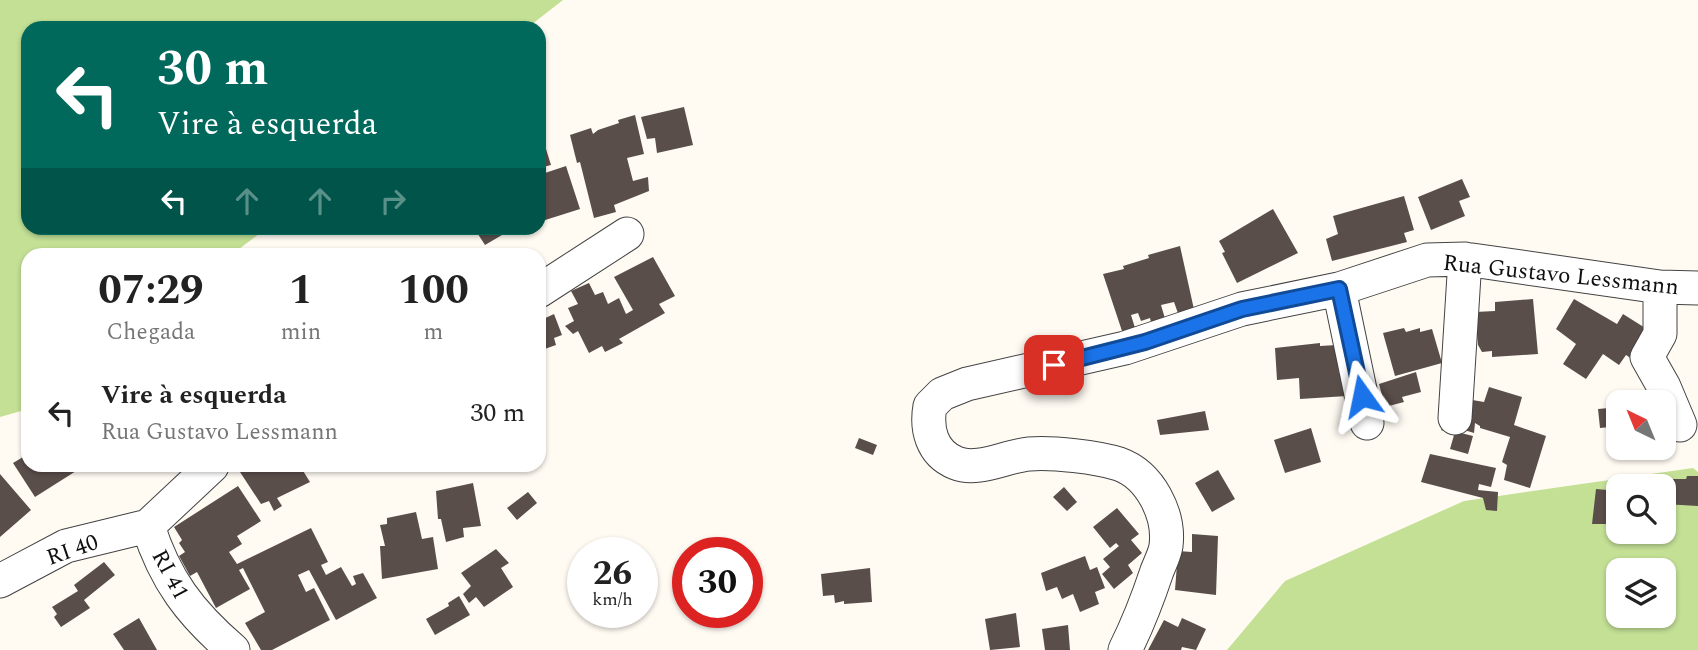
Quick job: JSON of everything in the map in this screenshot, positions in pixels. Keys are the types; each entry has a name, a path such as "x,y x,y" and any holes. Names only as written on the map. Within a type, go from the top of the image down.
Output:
{"street":[{"path":"546,286 627,234"},
{"path":"1455,418 1465,259"},
{"name":"Rua Gustavo Lessmann","path":"1125,650 1139,622 1166,546 1164,514 1147,483 1120,465 1072,457 1030,454 975,465 957,464 937,448 928,433 930,405 942,394 967,384 1125,348 1242,309 1339,289 1427,260 1465,259 1660,287 1698,288"},
{"path":"1660,287 1660,334 1647,357 1680,425"},
{"path":"1339,289 1367,423"},
{"name":"RI 41","path":"206,472 148,526 158,558 191,610 233,650"},
{"name":"RI 40","path":"0,581 66,546 148,526"}],"green space":[{"path":"0,0 563,0 536,21 21,21 21,235 258,235 240,248 21,248 21,411 0,417"},
{"path":"1693,468 1698,472 1698,650 1227,650 1285,581 1464,501 1606,481 1606,544 1676,544 1676,474 1651,474"}],"building":[{"path":"684,107 693,145 657,153 655,138 647,139 641,117"},
{"path":"635,115 644,154 627,158 633,181 648,177 649,191 614,205 616,212 594,218 580,162 577,163 570,135 591,128 593,134 619,123 618,120"},
{"path":"546,149 551,165 546,166"},
{"path":"566,166 580,209 546,220 546,173"},
{"path":"1462,179 1470,197 1459,201 1465,216 1431,230 1418,197"},
{"path":"1404,196 1414,230 1404,233 1407,242 1332,261 1326,239 1338,234 1333,216"},
{"path":"1273,209 1298,253 1237,283 1219,241"},
{"path":"479,235 502,235 485,245"},
{"path":"1180,246 1195,314 1180,319 1174,302 1161,305 1166,322 1152,326 1150,318 1141,321 1138,313 1131,315 1136,331 1123,334 1103,274 1124,269 1123,266 1149,258 1148,255"},
{"path":"653,257 675,296 659,304 665,313 619,339 623,343 605,352 602,346 589,353 578,331 573,334 565,326 574,321 568,308 578,304 571,291 589,283 595,295 603,292 608,304 619,298 626,314 633,310 614,277"},
{"path":"1533,299 1538,354 1492,357 1492,351 1482,352 1478,345 1475,312 1495,311 1495,302"},
{"path":"1574,299 1617,324 1623,314 1650,331 1632,359 1626,355 1619,365 1603,354 1586,379 1563,364 1576,344 1556,329"},
{"path":"554,314 562,335 554,338 556,345 546,349 546,318"},
{"path":"1404,328 1406,332 1420,328 1420,332 1432,329 1442,363 1395,376 1383,333"},
{"path":"1320,343 1320,346 1337,345 1339,374 1354,372 1357,425 1341,426 1341,416 1349,416 1347,396 1300,399 1299,378 1277,380 1275,348"},
{"path":"1416,372 1421,392 1402,397 1404,402 1385,407 1379,384"},
{"path":"1489,387 1522,397 1514,425 1546,436 1530,488 1504,480 1507,465 1502,462 1510,437 1480,428 1475,423 1474,433 1458,428 1457,432 1473,436 1468,454 1450,449 1454,435 1441,430 1461,398 1484,402"},
{"path":"1606,408 1606,427 1600,428 1598,409"},
{"path":"1205,411 1209,430 1160,435 1157,420"},
{"path":"1311,428 1321,462 1285,473 1274,440"},
{"path":"859,438 877,445 873,455 855,448"},
{"path":"1430,454 1496,468 1491,487 1479,484 1478,490 1498,492 1497,511 1486,510 1483,498 1421,482"},
{"path":"21,458 21,472 75,472 35,497 13,463"},
{"path":"1218,470 1235,499 1212,512 1195,483"},
{"path":"240,472 304,472 310,482 277,498 282,506 274,511 269,501 261,504"},
{"path":"0,474 31,510 0,537"},
{"path":"1687,476 1698,476 1698,506 1676,505 1676,479 1686,479"},
{"path":"473,483 481,526 463,528 464,537 446,542 441,519 438,519 436,491"},
{"path":"238,486 261,521 237,536 242,544 229,552 237,564 311,528 328,562 321,565 326,575 341,567 352,586 356,584 353,576 363,573 377,598 336,620 309,570 298,575 306,592 314,588 330,620 272,650 261,650 245,623 265,612 243,568 239,570 250,589 216,608 197,572 190,576 179,556 185,552 174,527"},
{"path":"1064,487 1077,502 1067,511 1053,497"},
{"path":"1596,489 1606,490 1606,524 1592,524"},
{"path":"528,492 537,503 517,520 507,508"},
{"path":"1117,508 1139,534 1131,540 1142,553 1128,565 1133,573 1114,589 1102,574 1110,567 1103,559 1119,546 1116,543 1110,548 1093,527"},
{"path":"416,512 422,539 433,537 438,569 382,579 380,546 385,546 380,525 387,524 387,518"},
{"path":"1192,534 1218,536 1216,595 1175,590 1178,551 1192,552"},
{"path":"496,549 509,563 501,568 513,587 484,607 476,597 469,603 463,594 471,586 461,573"},
{"path":"1085,556 1090,570 1097,567 1105,588 1095,592 1099,604 1080,612 1073,594 1062,599 1057,587 1046,591 1041,573"},
{"path":"104,562 115,575 84,600 90,608 61,627 54,617 57,614 52,607 78,591 74,585"},
{"path":"870,568 872,602 835,603 834,595 823,596 821,574"},
{"path":"459,596 470,615 435,635 426,619 449,606 448,603"},
{"path":"1016,613 1020,647 990,650 985,619"},
{"path":"139,618 157,650 124,650 113,634"},
{"path":"1182,618 1206,629 1196,650 1182,647 1181,650 1148,650 1164,620 1178,627"},
{"path":"1068,625 1070,650 1045,650 1042,629"}],"route":[{"path":"1054,365 1125,348 1242,309 1339,289 1362,396"}]}
